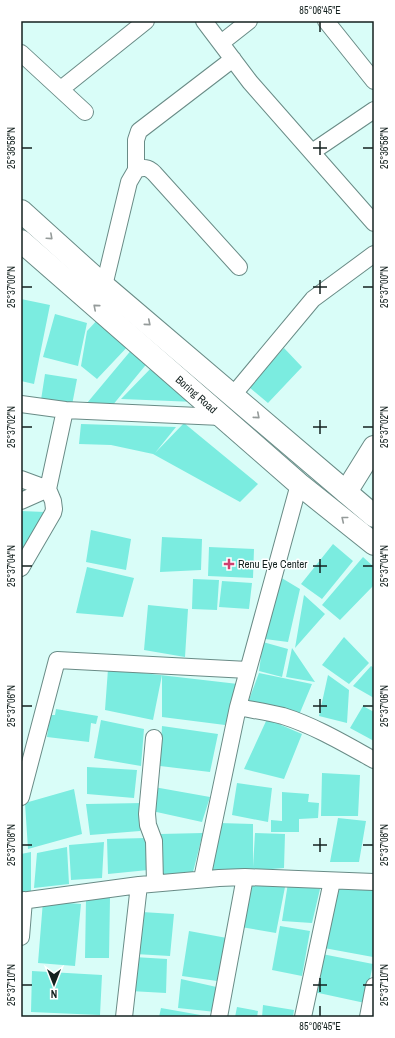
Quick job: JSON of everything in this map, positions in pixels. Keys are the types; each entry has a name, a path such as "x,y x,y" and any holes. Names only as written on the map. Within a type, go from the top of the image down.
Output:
{"street":[{"path":"61,89 146,21"},
{"path":"204,21 250,82 374,223"},
{"path":"220,43 249,21"},
{"path":"326,21 374,81"},
{"path":"21,53 85,112"},
{"path":"104,286 129,182 136,170 136,140 139,131 233,59"},
{"path":"312,152 374,110"},
{"path":"136,170 145,168 150,169 239,267"},
{"path":"21,211 104,286 374,516"},
{"name":"Boring Road","path":"21,241 299,484 374,544"},
{"path":"233,395 313,299 374,254"},
{"path":"21,404 65,410 221,417"},
{"path":"21,568 53,513 53,501 48,489 65,410"},
{"path":"346,492 374,447"},
{"path":"21,479 48,489"},
{"path":"202,879 238,707 299,484"},
{"path":"21,501 48,489"},
{"path":"21,797 57,660 248,670"},
{"path":"238,707 282,716 302,723 338,740 374,760"},
{"path":"124,1017 154,841 148,825 146,814 154,738"},
{"path":"219,1017 245,877"},
{"path":"21,937 23,900 147,884 202,879 245,877 374,882"},
{"path":"303,1017 332,881"},
{"path":"368,1017 374,986"}],"building":[{"path":"21,299 50,305 34,384 21,381"},
{"path":"55,314 87,323 78,366 43,357"},
{"path":"101,316 131,343 97,379 81,366 87,331"},
{"path":"133,348 149,361 112,406 82,409"},
{"path":"284,348 302,367 268,403 249,387"},
{"path":"155,364 196,402 121,399"},
{"path":"45,374 77,379 72,405 41,400"},
{"path":"184,423 258,484 240,502 153,454 111,445 79,444 81,424 176,427 155,453"},
{"path":"21,511 45,512 21,552"},
{"path":"91,530 131,539 126,570 86,562"},
{"path":"162,537 202,539 201,570 160,572"},
{"path":"333,544 353,561 322,599 301,584"},
{"path":"209,547 254,549 253,578 208,576"},
{"path":"363,557 374,567 374,585 340,620 322,605"},
{"path":"87,567 134,578 123,617 76,613"},
{"path":"280,577 300,589 288,642 265,639"},
{"path":"193,579 219,580 217,610 192,609"},
{"path":"222,581 252,583 249,609 219,607"},
{"path":"304,595 325,614 295,648"},
{"path":"148,605 188,609 185,657 144,650"},
{"path":"344,637 369,663 349,684 322,665"},
{"path":"263,642 288,649 282,677 259,671"},
{"path":"292,648 315,682 286,677"},
{"path":"371,666 374,668 374,698 353,686"},
{"path":"108,669 162,675 153,720 105,710"},
{"path":"259,673 312,684 299,715 247,705"},
{"path":"162,675 238,684 225,725 162,717"},
{"path":"328,675 349,690 347,723 319,716"},
{"path":"363,706 374,712 374,741 350,728"},
{"path":"56,709 98,716 96,724 91,723 89,742 47,737 50,715 55,715"},
{"path":"267,719 302,734 284,779 244,769"},
{"path":"101,720 144,729 141,766 94,758"},
{"path":"162,726 218,734 210,772 160,766"},
{"path":"87,767 137,770 134,798 87,794"},
{"path":"322,773 360,775 358,816 321,816"},
{"path":"237,783 272,788 268,822 232,815"},
{"path":"154,787 210,797 202,822 152,811"},
{"path":"74,789 82,834 28,849 25,803"},
{"path":"282,792 309,794 308,802 319,803 318,818 299,819 299,832 271,832 271,820 282,821"},
{"path":"143,803 140,831 90,835 86,804"},
{"path":"338,818 366,821 359,862 330,862"},
{"path":"219,823 253,824 253,867 255,833 285,834 284,868 211,874"},
{"path":"203,833 193,872 157,877 160,834"},
{"path":"146,838 148,870 108,874 107,839"},
{"path":"104,842 102,878 71,880 69,845"},
{"path":"67,847 69,884 34,888 37,853"},
{"path":"31,852 31,892 21,892 21,854"},
{"path":"249,881 285,887 276,933 241,927"},
{"path":"288,883 320,889 312,923 282,921"},
{"path":"339,885 374,890 373,957 324,948"},
{"path":"86,898 110,898 109,958 85,958"},
{"path":"43,901 81,904 75,966 38,963"},
{"path":"142,912 174,914 170,956 135,954"},
{"path":"280,926 310,931 302,976 272,970"},
{"path":"189,931 227,938 217,981 182,976"},
{"path":"322,954 373,964 365,1003 314,992"},
{"path":"134,957 167,959 166,993 130,991"},
{"path":"32,971 102,975 100,1015 31,1012"},
{"path":"181,979 221,988 216,1012 178,1008"},
{"path":"263,1005 294,1010 293,1017 262,1017"},
{"path":"237,1007 258,1011 257,1017 235,1017"},
{"path":"161,1008 206,1016 206,1017 159,1017"}],"place":[{"name":"Renu Eye Center","path":"229,564"}]}
